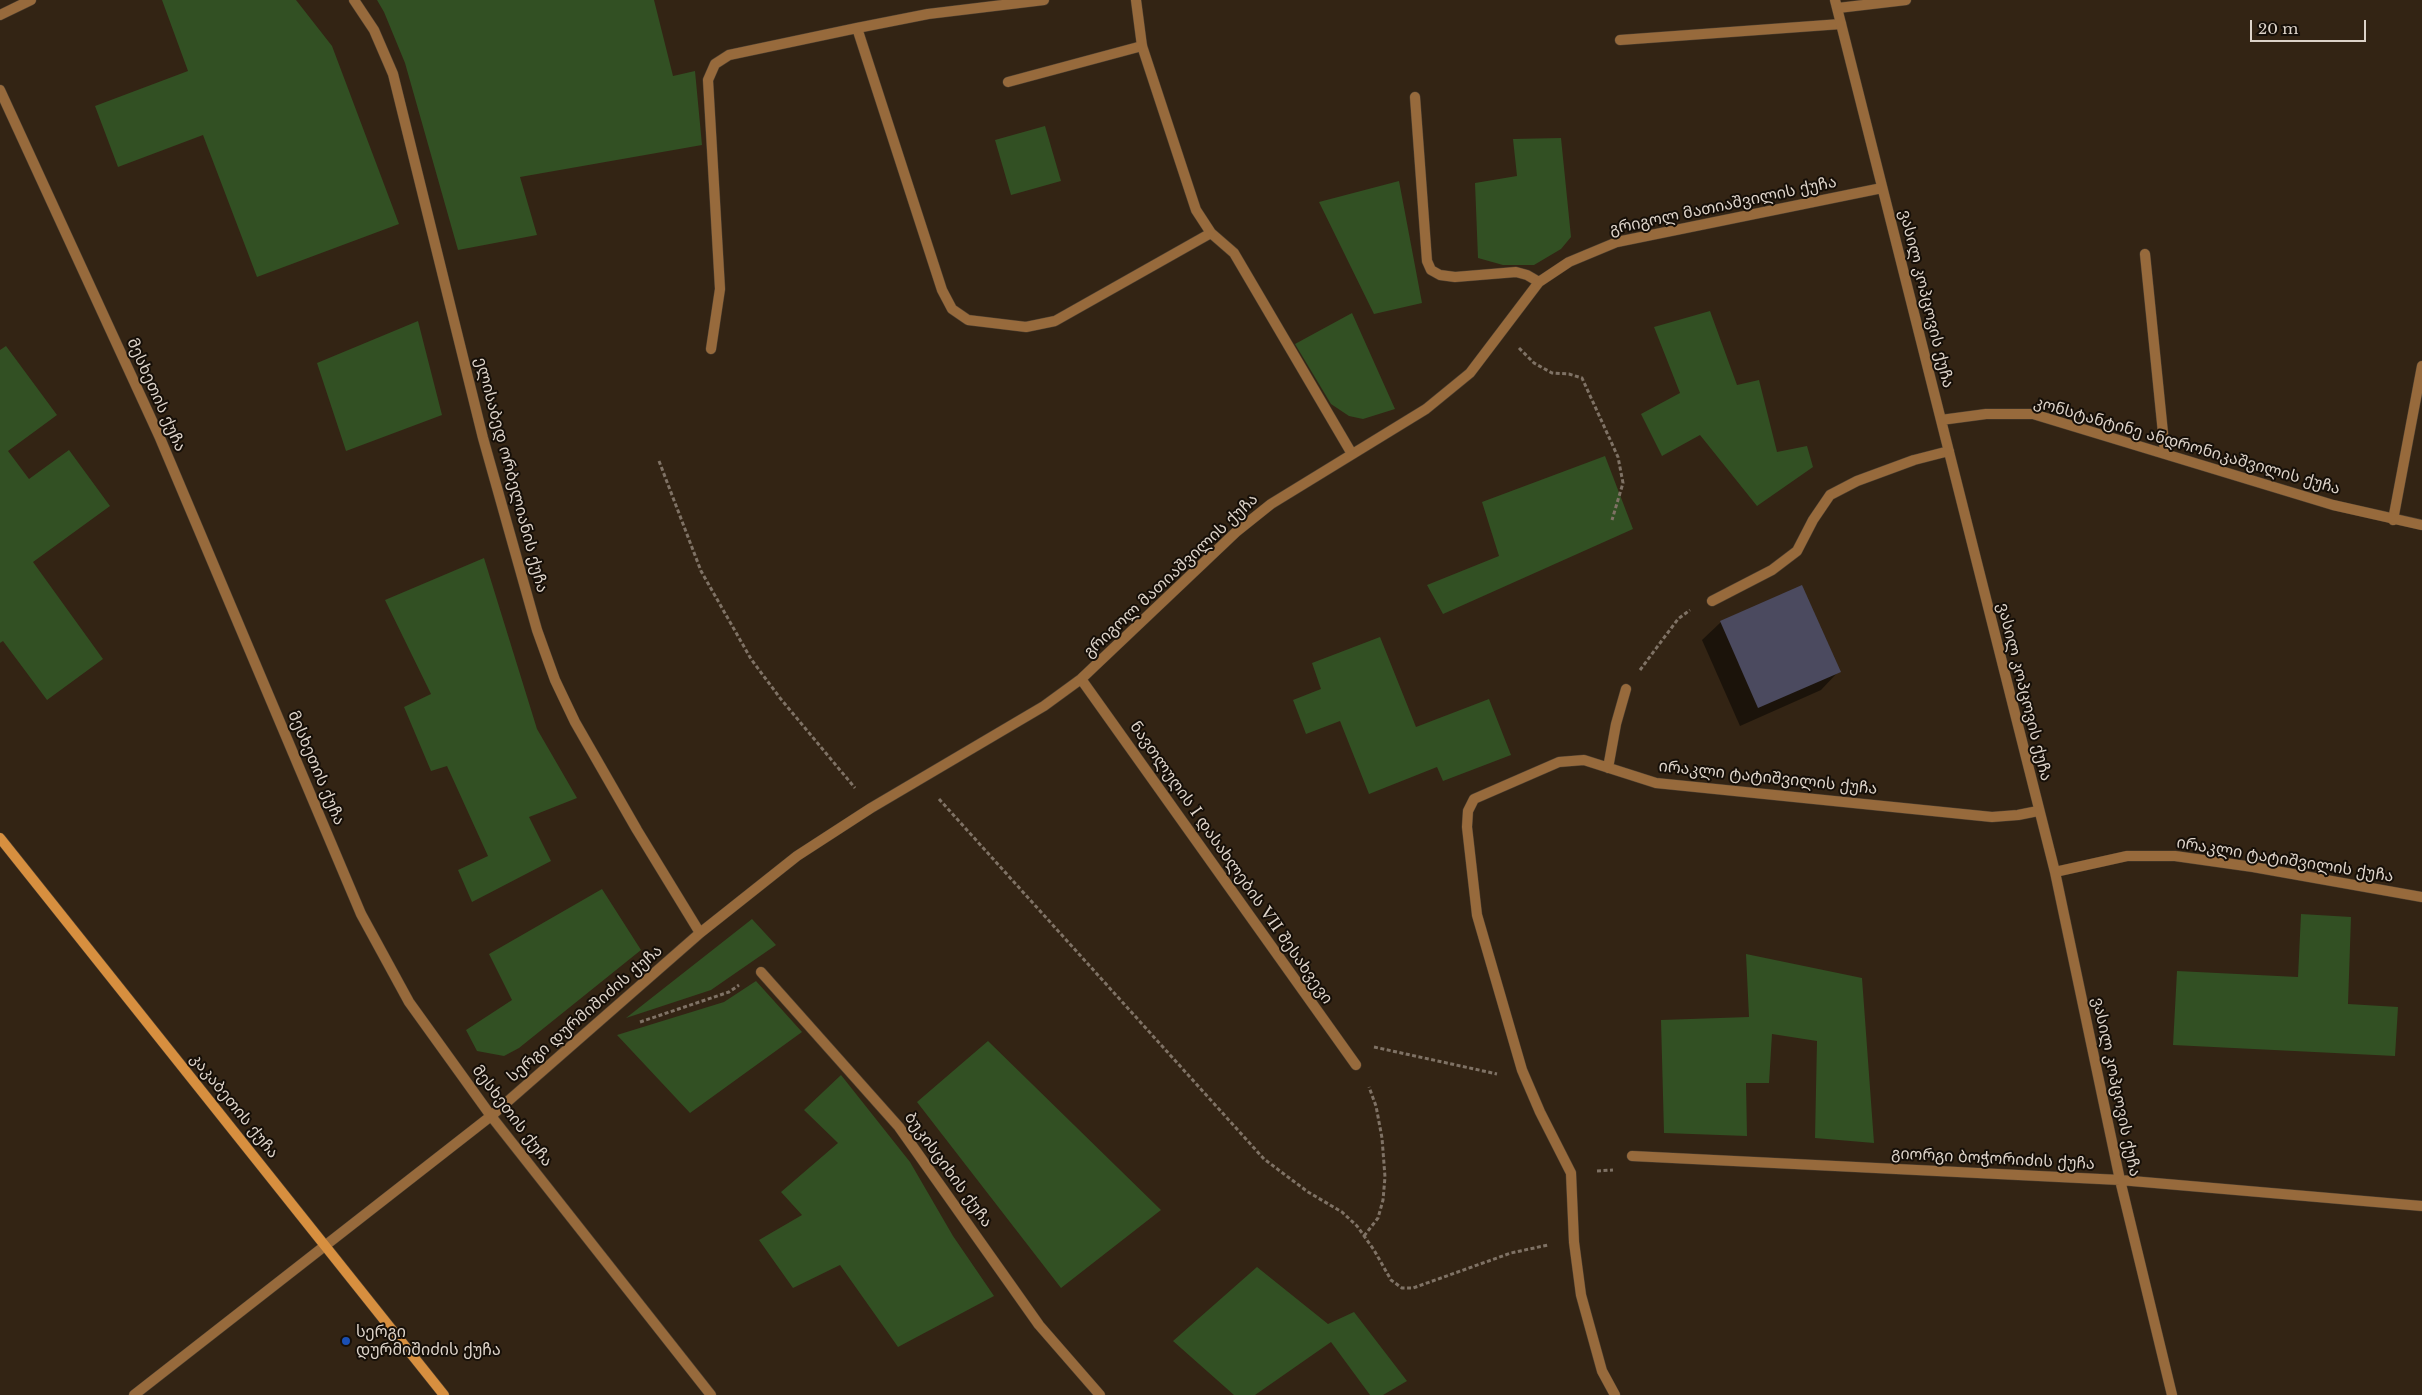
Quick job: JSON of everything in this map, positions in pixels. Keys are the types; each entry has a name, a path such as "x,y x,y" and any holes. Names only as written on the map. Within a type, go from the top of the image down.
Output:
{"street":[{"path":"0,15 31,0"},
{"name":"ელისაბედ ორბელიანის ქუჩა","path":"354,0 374,30 393,74 483,438 537,630 555,680 575,722 637,830 700,933"},
{"path":"711,349 720,289 708,80 715,64 729,55 928,14 1044,0"},
{"path":"1136,0 1142,46 1196,210 1211,233 1234,254 1352,454"},
{"path":"1836,4 1906,0"},
{"name":"ვასილ კოპცოვის ქუჩა","path":"1836,4 2038,811 2055,872 2120,1180 2172,1395"},
{"path":"1620,40 1841,24"},
{"path":"857,28 942,290 952,309 968,320 1026,327 1055,321 1211,233"},
{"path":"1008,82 1142,46"},
{"name":"მესხეთის ქუჩა","path":"0,90 160,438 361,914 409,1002 491,1116 711,1395"},
{"path":"1415,97 1427,261 1431,270 1440,275 1455,277 1516,272 1527,275 1539,282"},
{"name":"გრიგოლ მათიაშვილის ქუჩა","path":"700,933 796,856 871,808 922,780 1044,706 1081,679 1236,532 1271,504 1426,409 1470,373 1539,282 1570,262 1617,242 1882,188"},
{"path":"2145,254 2164,453"},
{"path":"2393,520 2422,366"},
{"name":"კონსტანტინე ანდრონიკაშვილის ქუჩა","path":"1941,420 1986,414 2033,414 2333,505 2422,525"},
{"path":"1712,601 1772,570 1797,551 1830,495 1857,481 1906,463 1949,451"},
{"name":"ნავთლუღის I დასახლების VII შესახვევი","path":"1081,679 1356,1065"},
{"path":"1608,768 1621,704 1626,689"},
{"name":"ირაკლი ტატიშვილის ქუჩა","path":"1527,1081 1478,915 1467,827 1468,811 1474,799 1559,762 1584,760 1656,783 1992,817 2038,811"},
{"name":"კაკაბეთის ქუჩა","path":"0,838 444,1395"},
{"name":"ირაკლი ტატიშვილის ქუჩა","path":"2055,872 2127,856 2175,856 2253,867 2422,897"},
{"name":"სერგი დურმიშიძის ქუჩა","path":"134,1395 491,1116 700,933"},
{"name":"ბუკისციხის ქუჩა","path":"761,972 899,1127 1039,1325 1100,1395"},
{"path":"1527,1081 1571,1173 1574,1242 1581,1295 1602,1370 1615,1395"},
{"name":"გიორგი ბოჭორიძის ქუჩა","path":"1632,1156 2120,1180 2422,1206"}],"path":[{"path":"1502,331 1534,363 1552,373 1569,374 1582,378 1618,457 1623,483 1612,520"},
{"path":"659,461 701,571 751,659 780,698 871,808"},
{"path":"1626,689 1678,619 1694,607 1712,601"},
{"path":"922,780 1264,1159 1308,1192 1342,1212 1364,1236 1391,1280 1402,1288 1413,1288 1536,1246 1574,1242"},
{"path":"639,1022 714,996"},
{"path":"1344,1048 1354,1044 1384,1048 1527,1081"},
{"path":"1356,1065 1368,1086 1376,1106 1382,1138 1385,1177 1383,1200 1378,1218 1364,1236"},
{"path":"1571,1173 1625,1169 1631,1164 1632,1156"}],"green space":[{"path":"162,0 296,0 332,46 399,224 257,277 203,135 118,167 95,106 188,71"},
{"path":"377,0 654,0 673,76 695,71 702,145 520,177 537,235 458,250 405,63 384,12"},
{"path":"1045,126 1061,181 1011,195 995,140"},
{"path":"1561,138 1571,237 1561,249 1534,265 1503,265 1478,258 1475,183 1517,176 1513,139"},
{"path":"1399,181 1422,303 1374,314 1319,202"},
{"path":"1710,311 1737,385 1759,380 1777,452 1807,446 1813,467 1757,506 1700,435 1662,456 1641,414 1680,393 1654,327"},
{"path":"1352,313 1395,409 1363,419 1349,416 1331,404 1295,344"},
{"path":"418,321 442,415 346,451 317,363"},
{"path":"6,346 57,415 8,451 29,479 69,450 110,506 33,562 103,659 47,700 3,641 0,643 0,350"},
{"path":"1605,456 1633,529 1443,614 1427,585 1499,556 1482,502"},
{"path":"484,558 537,729 577,798 529,817 551,861 472,902 458,870 488,856 447,766 431,771 404,707 431,694 385,600"},
{"path":"1380,637 1416,727 1489,699 1511,755 1443,781 1437,767 1369,794 1340,721 1306,734 1293,700 1321,689 1312,663"},
{"path":"602,889 641,950 519,1048 504,1056 477,1051 466,1030 512,1000 489,954"},
{"path":"2301,914 2351,917 2348,1004 2398,1007 2395,1056 2173,1045 2177,971 2298,977"},
{"path":"752,919 776,945 711,990 626,1018"},
{"path":"1746,954 1862,978 1874,1143 1815,1138 1817,1041 1772,1034 1769,1083 1746,1083 1747,1136 1664,1133 1661,1020 1749,1017"},
{"path":"756,981 802,1032 690,1113 617,1035 724,1002"},
{"path":"988,1041 1161,1210 1061,1288 917,1102"},
{"path":"841,1075 910,1162 953,1236 994,1296 898,1347 840,1265 793,1288 759,1240 802,1215 781,1192 838,1143 804,1110"},
{"path":"1257,1267 1328,1324 1354,1312 1407,1381 1383,1395 1370,1395 1331,1342 1255,1395 1234,1395 1173,1341"}],"building":[{"path":"1802,585 1841,672 1758,708 1720,621"}],"place":[{"name":"სერგი დურმიშიძის ქუჩა","path":"346,1341"}]}
